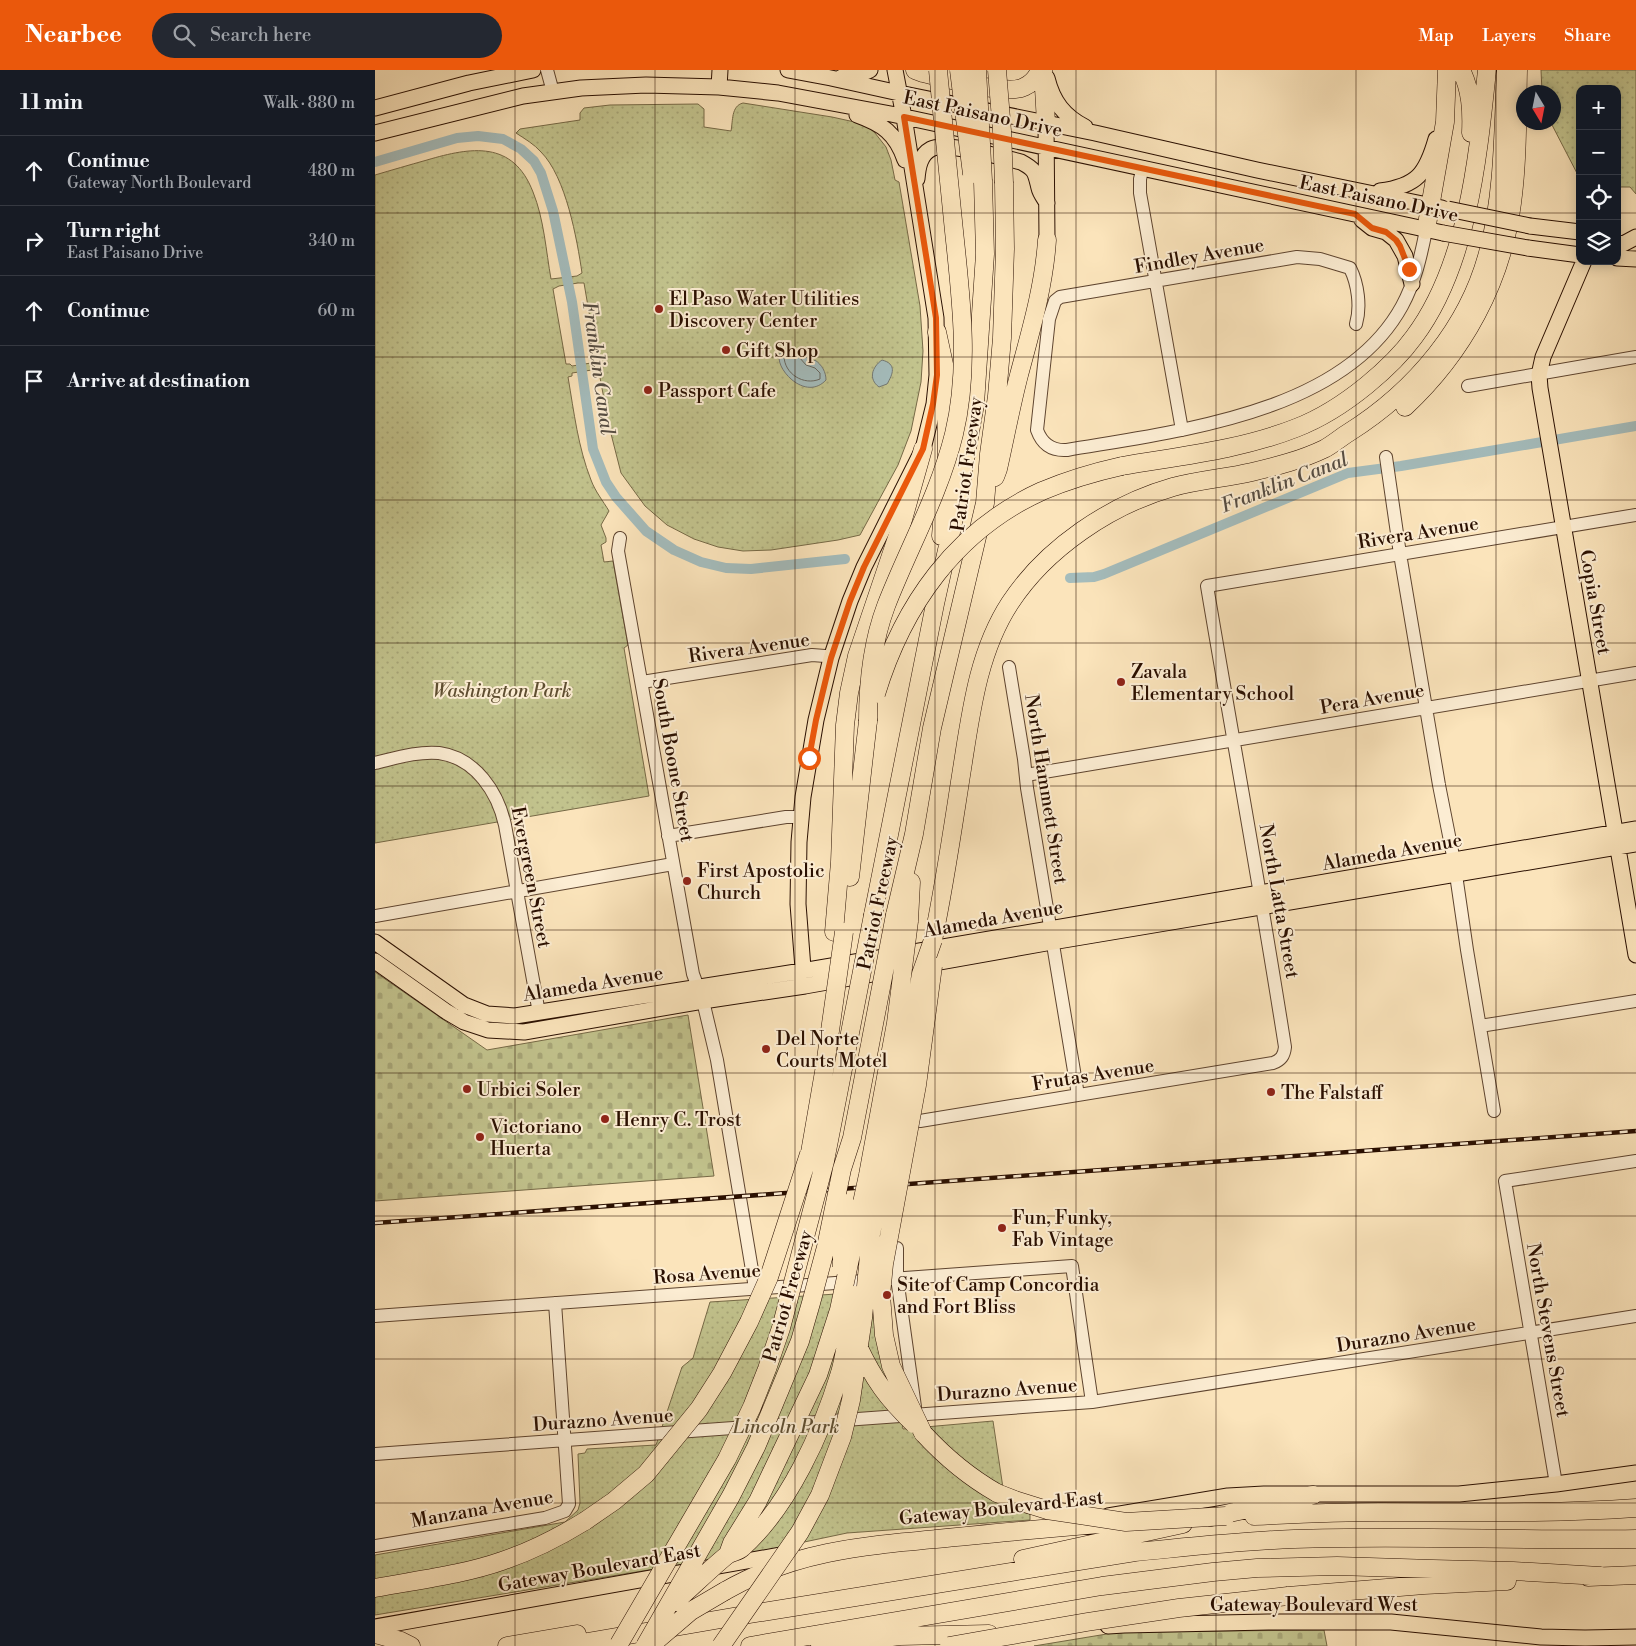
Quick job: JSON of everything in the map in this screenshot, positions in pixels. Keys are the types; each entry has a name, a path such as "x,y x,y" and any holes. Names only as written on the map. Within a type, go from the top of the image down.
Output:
{"highway":[{"path":"915,70 993,88 1013,90 1024,88 1043,70"},
{"path":"793,1279 794,1248 825,1066 839,932 868,721 868,685 875,644 885,607 942,474 954,433 961,387 963,348 962,306 938,70"},
{"path":"959,70 978,178"},
{"path":"977,70 978,178"},
{"path":"997,70 1002,131"},
{"path":"1002,131 1004,70"},
{"path":"1043,70 1046,123"},
{"path":"1434,231 1430,205 1445,122 1447,70"},
{"path":"1461,70 1467,82 1470,102 1471,184"},
{"path":"868,721 881,676 893,645 913,607 951,556 992,521 1041,492 1068,481 1122,466 1209,452 1255,442 1296,428 1327,413 1367,385 1395,361 1415,337 1431,310 1450,270 1464,227 1477,151 1487,70"},
{"path":"721,1646 800,1532 820,1495 842,1437 851,1400 859,1345 871,1234 892,1134 921,974 933,940 940,908 971,714 989,644 1010,603 1027,581 1041,566 1088,526 1113,511 1170,488 1285,464 1325,448 1390,404 1423,372 1446,341 1475,290 1489,252 1494,229 1500,177 1506,70"},
{"path":"1349,433 1369,429 1389,420 1423,390 1462,340 1485,299 1495,275 1506,237 1512,204 1517,144 1518,70"},
{"name":"Patriot Freeway","path":"645,1646 756,1447 800,1341 825,1247 842,1169 852,1138 902,918 932,728 985,503 997,396 1005,274 1002,131"},
{"name":"Patriot Freeway","path":"619,1646 727,1459 752,1407 781,1328 825,1161 935,604 957,505 975,404 985,254 978,178"},
{"path":"985,503 998,469 1012,404 1038,302 1044,274 1047,240"},
{"path":"935,604 947,462 947,390 945,369 937,332"},
{"path":"780,1246 782,1223 792,1185 816,1063 839,932 845,725 849,693 857,656 902,523 923,449"},
{"path":"728,1554 732,1543 758,1501 819,1374 839,1310 869,1175 896,1023 902,918"},
{"path":"923,1433 891,1366 884,1335 881,1295 884,1264 918,1076 933,975 933,940"},
{"path":"852,1138 851,1166 843,1219 842,1272 847,1306 855,1338 868,1366 883,1391 896,1407 963,1472 997,1493 1047,1510 1126,1522"},
{"path":"375,1588 465,1571 501,1562 530,1550 585,1521 614,1501 646,1474 699,1410 722,1373 749,1322 780,1246 809,1154"},
{"path":"619,1646 673,1604 728,1554 741,1550 759,1531 782,1500 821,1429 840,1372 861,1265 871,1234"},
{"path":"842,1599 904,1581 1036,1557 1313,1495"},
{"path":"650,1646 691,1611 739,1583 794,1560 845,1549 1126,1522 1226,1516 1379,1512 1471,1513 1636,1508"},
{"path":"563,1646 1135,1552 1246,1542 1340,1538 1636,1539"},
{"path":"659,1646 702,1546"},
{"path":"758,1645 1102,1586 1257,1568 1337,1566 1433,1568 1600,1576"},
{"path":"949,1646 1179,1608 1288,1596 1424,1585 1600,1576 1636,1576"},
{"path":"507,1646 705,1613 755,1613"},
{"path":"820,1646 901,1636 1074,1631"},
{"path":"375,1634 401,1641 411,1646"}],"main road":[{"path":"375,108 469,83 533,70"},
{"path":"719,87 720,70"},
{"name":"East Paisano Drive","path":"788,70 1095,133 1257,170 1530,226 1576,232"},
{"path":"831,78 855,76 870,70"},
{"path":"803,978 798,904 801,817 816,720 831,658 850,601 864,567 923,449 937,375 937,332 895,70"},
{"path":"1043,70 1056,103 1071,119 1095,133"},
{"name":"East Paisano Drive","path":"375,133 523,96 591,88 646,85 719,87 778,93 824,101 1143,167 1434,231 1576,254"},
{"path":"824,101 836,108 870,119 890,132 904,156 916,192"},
{"path":"1371,192 1405,185 1423,173 1435,142 1445,106"},
{"path":"1046,123 1047,240"},
{"path":"916,192 919,164 924,154 938,146 952,147 1021,162 1028,166 1036,173 1039,190 1047,203"},
{"path":"1208,182 1241,181 1249,178 1257,170"},
{"path":"1355,214 1372,228 1386,232 1396,240 1405,256 1412,284"},
{"path":"1621,235 1636,237"},
{"path":"1621,244 1636,237"},
{"path":"1621,258 1636,259"},
{"name":"Copia Street","path":"1582,265 1543,356 1539,375 1636,955"},
{"name":"Alameda Avenue","path":"375,942 456,1000 471,1008 496,1016 515,1016 700,994 803,978 1616,840 1636,829"},
{"name":"Alameda Avenue","path":"1616,840 1636,844"},
{"name":"Alameda Avenue","path":"375,961 455,1017 481,1028 497,1032 524,1032 700,994"},
{"name":"Gateway Boulevard East","path":"375,1627 849,1543 1111,1515 1228,1496 1264,1494 1459,1494 1636,1473"},
{"name":"Gateway Boulevard West","path":"1074,1631 1124,1625 1391,1622 1585,1642 1636,1637"}],"street":[{"path":"547,70 553,92"},
{"path":"1143,167 1140,179 1140,193 1182,430 1220,422 1251,412 1316,386 1345,369 1368,350 1389,327 1402,306 1434,231"},
{"name":"Findley Avenue","path":"1182,430 1067,450 1050,448 1039,436 1036,424 1049,318 1055,301 1060,297 1297,257 1320,259 1350,268 1355,280 1359,313 1356,324"},
{"path":"1468,386 1636,357"},
{"path":"1386,457 1400,554 1439,785 1455,867 1494,1110"},
{"name":"Rivera Avenue","path":"1207,586 1636,515"},
{"name":"South Boone Street","path":"620,538 618,551 673,864 693,974 717,1060 755,1288"},
{"name":"North Latta Street","path":"1207,586 1262,900 1285,1047 1284,1055 1273,1063"},
{"name":"Rivera Avenue","path":"642,682 812,655 831,658"},
{"name":"North Hammett Street","path":"1009,667 1078,1095"},
{"name":"Pera Avenue","path":"1026,775 1636,672"},
{"name":"Evergreen Street","path":"375,762 422,753 440,753 456,758 489,785 502,809 539,1013"},
{"path":"668,836 785,817 801,817"},
{"path":"375,916 673,864"},
{"path":"1480,1026 1636,1001"},
{"name":"Frutas Avenue","path":"920,1121 1273,1063"},
{"name":"North Stevens Street","path":"1556,1484 1505,1181 1636,1161"},
{"path":"897,1248 897,1278 916,1414"},
{"name":"Rosa Avenue","path":"375,1316 1072,1266 1092,1402"},
{"path":"555,1303 565,1440"},
{"name":"Durazno Avenue","path":"375,1454 1092,1402 1636,1316"},
{"name":"Manzana Avenue","path":"375,1546 545,1518 565,1511 569,1504 565,1440"},
{"name":"Gateway Boulevard West","path":"992,1646 1074,1631"}],"green space":[{"path":"1541,70 1636,70 1636,194 1630,187 1621,187 1621,85 1576,85 1576,171 1555,130 1561,130 1561,85 1542,85"},
{"name":"Washington Park","path":"743,103 859,123 875,133 886,147 895,180 899,182 920,306 923,351 921,382 911,431 898,465 860,535 771,550 743,551 718,547 694,539 667,525 645,506 621,473 609,426 599,372 594,373 592,370 572,373 572,376 568,377 583,455 593,484 609,511 601,525 606,542 601,545 604,562 613,561 628,645 624,648 649,796 375,843 375,175 459,152 489,152 502,156 514,163 525,175 537,202 551,279 577,276 582,273 577,243 564,192 550,163 532,144 516,133 520,129 580,120 580,113 584,108 610,105 698,104 704,109 704,127 731,131 733,114 739,105","holes":["584,283 597,359 592,360 591,363 572,366 566,364 553,289 559,286"]},
{"path":"375,972 487,1050 688,1015 714,1176 375,1201"},
{"name":"Lincoln Park","path":"884,1291 887,1329 903,1429 993,1421 1006,1508 1030,1514 1030,1520 847,1533 752,1553 375,1615 375,1555 565,1522 578,1510 580,1503 578,1454 585,1453 587,1449 656,1445 682,1367 693,1358 710,1302"},
{"path":"1324,1630 1327,1646 1034,1646 1119,1632"}],"water":[{"path":"789,348 806,355 812,363 815,360 822,366 826,380 816,386 806,387 796,383 781,367 779,358 781,351"},
{"path":"882,360 890,364 892,373 887,384 879,387 872,377 876,366"}],"waterway":[{"name":"Franklin Canal","path":"375,162 457,138 478,136 503,139 521,149 534,161 541,173 553,211 572,302 593,449 606,482 616,497 646,531 674,550 701,562 726,568 751,569 845,559"},
{"name":"Franklin Canal","path":"1070,578 1094,577 1104,574 1348,473 1401,466 1636,426"}],"railway":[{"path":"375,1223 1636,1131"}],"place":[{"name":"El Paso Water Utilities Discovery Center","path":"659,309"},
{"name":"Gift Shop","path":"726,350"},
{"name":"Passport Cafe","path":"648,390"},
{"name":"Zavala Elementary School","path":"1121,682"},
{"name":"First Apostolic Church","path":"687,881"},
{"name":"Del Norte Courts Motel","path":"766,1049"},
{"name":"Urbici Soler","path":"467,1089"},
{"name":"The Falstaff","path":"1271,1092"},
{"name":"Henry C. Trost","path":"605,1119"},
{"name":"Victoriano Huerta","path":"480,1137"},
{"name":"Fun, Funky, Fab Vintage","path":"1002,1228"},
{"name":"Site of Camp Concordia and Fort Bliss","path":"887,1295"}],"route":[{"path":"809,758 831,658 850,601 864,567 923,449 933,404 937,375 936,318 904,117 1355,214 1372,228 1386,232 1396,240 1405,256 1409,269"}]}
